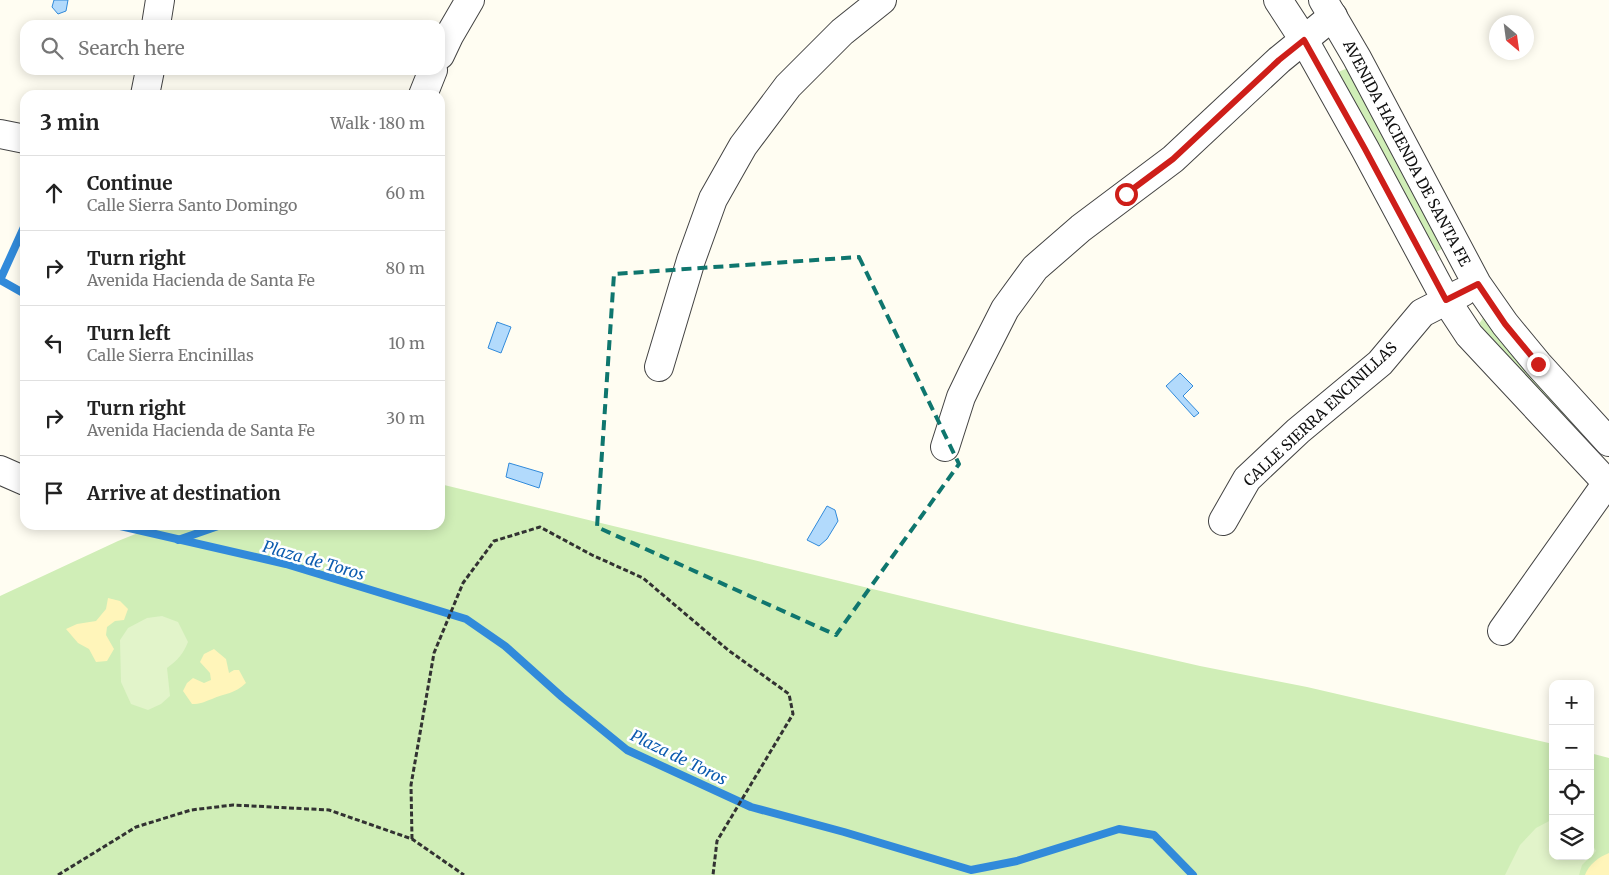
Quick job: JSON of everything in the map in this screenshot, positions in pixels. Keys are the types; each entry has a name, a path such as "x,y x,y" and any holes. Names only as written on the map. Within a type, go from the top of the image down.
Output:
{"street":[{"path":"157,20 160,0"},
{"path":"445,44 470,0"},
{"path":"659,367 691,260 713,199 743,146 788,86 842,32 882,0"},
{"path":"1278,0 1304,40 1446,300 1469,335 1608,483 1502,631"},
{"path":"945,447 961,397 978,362 1005,309 1035,268 1081,228 1173,159 1279,60 1304,40 1328,8"},
{"name":"AVENIDA HACIENDA DE SANTA FE","path":"1328,8 1478,284 1505,324 1538,364 1609,442"},
{"path":"146,90 149,75"},
{"path":"424,90 431,75"},
{"path":"0,134 20,138"},
{"name":"CALLE SIERRA ENCINILLAS","path":"1223,521 1247,479 1298,431 1380,363 1422,312 1478,284"},
{"path":"0,470 20,478"}],"path":[{"path":"412,840 412,785 434,653 463,583 494,541 540,527 592,555 643,578 728,650 789,694 793,714 717,841 713,875"},
{"path":"58,875 136,827 191,810 232,805 329,810 412,840 464,875"}],"highlighted area":[{"path":"859,257 959,464 836,635 597,527 614,274"}],"green space":[{"path":"1350,67 1448,245 1433,254 1336,73"},
{"path":"1485,315 1592,430 1583,439 1477,327"},
{"path":"445,485 1017,624 1200,666 1307,687 1549,743 1549,860 1594,860 1594,754 1609,758 1609,875 0,875 0,596 146,530 445,530"},
{"path":"162,616 178,622 188,642 180,656 167,668 170,696 161,704 148,710 131,704 121,682 120,640 128,628 147,618"},
{"path":"1549,821 1549,860 1587,860 1582,865 1579,875 1505,875 1520,845 1536,828"}],"sand":[{"path":"108,598 120,601 128,609 124,620 115,621 107,627 106,635 114,649 107,661 96,662 89,649 78,643 66,629 77,624 96,621 106,609"},
{"path":"214,649 226,659 229,673 239,670 246,683 234,691 202,703 192,704 183,691 187,683 193,678 204,683 211,680 210,673 200,662 204,654"},
{"path":"1609,853 1609,875 1585,875 1595,861"}],"water":[{"path":"54,0 68,0 66,11 58,14 52,7"},
{"path":"497,322 511,327 501,353 488,348"},
{"path":"1180,373 1193,386 1183,396 1199,413 1194,417 1166,386"},
{"path":"509,463 543,473 539,488 506,477"},
{"path":"827,506 835,510 838,521 827,539 819,546 807,540"}],"waterway":[{"path":"20,236 0,280 20,291"},
{"name":"Plaza de Toros","path":"138,530 286,564 466,619 505,646 562,697 627,750 751,807 844,832 971,870 1017,861 1119,829 1154,835 1193,875"},
{"path":"178,540 207,530"}],"route":[{"path":"1126,194 1173,159 1279,60 1304,40 1446,300 1478,284 1505,324 1538,364"}]}
